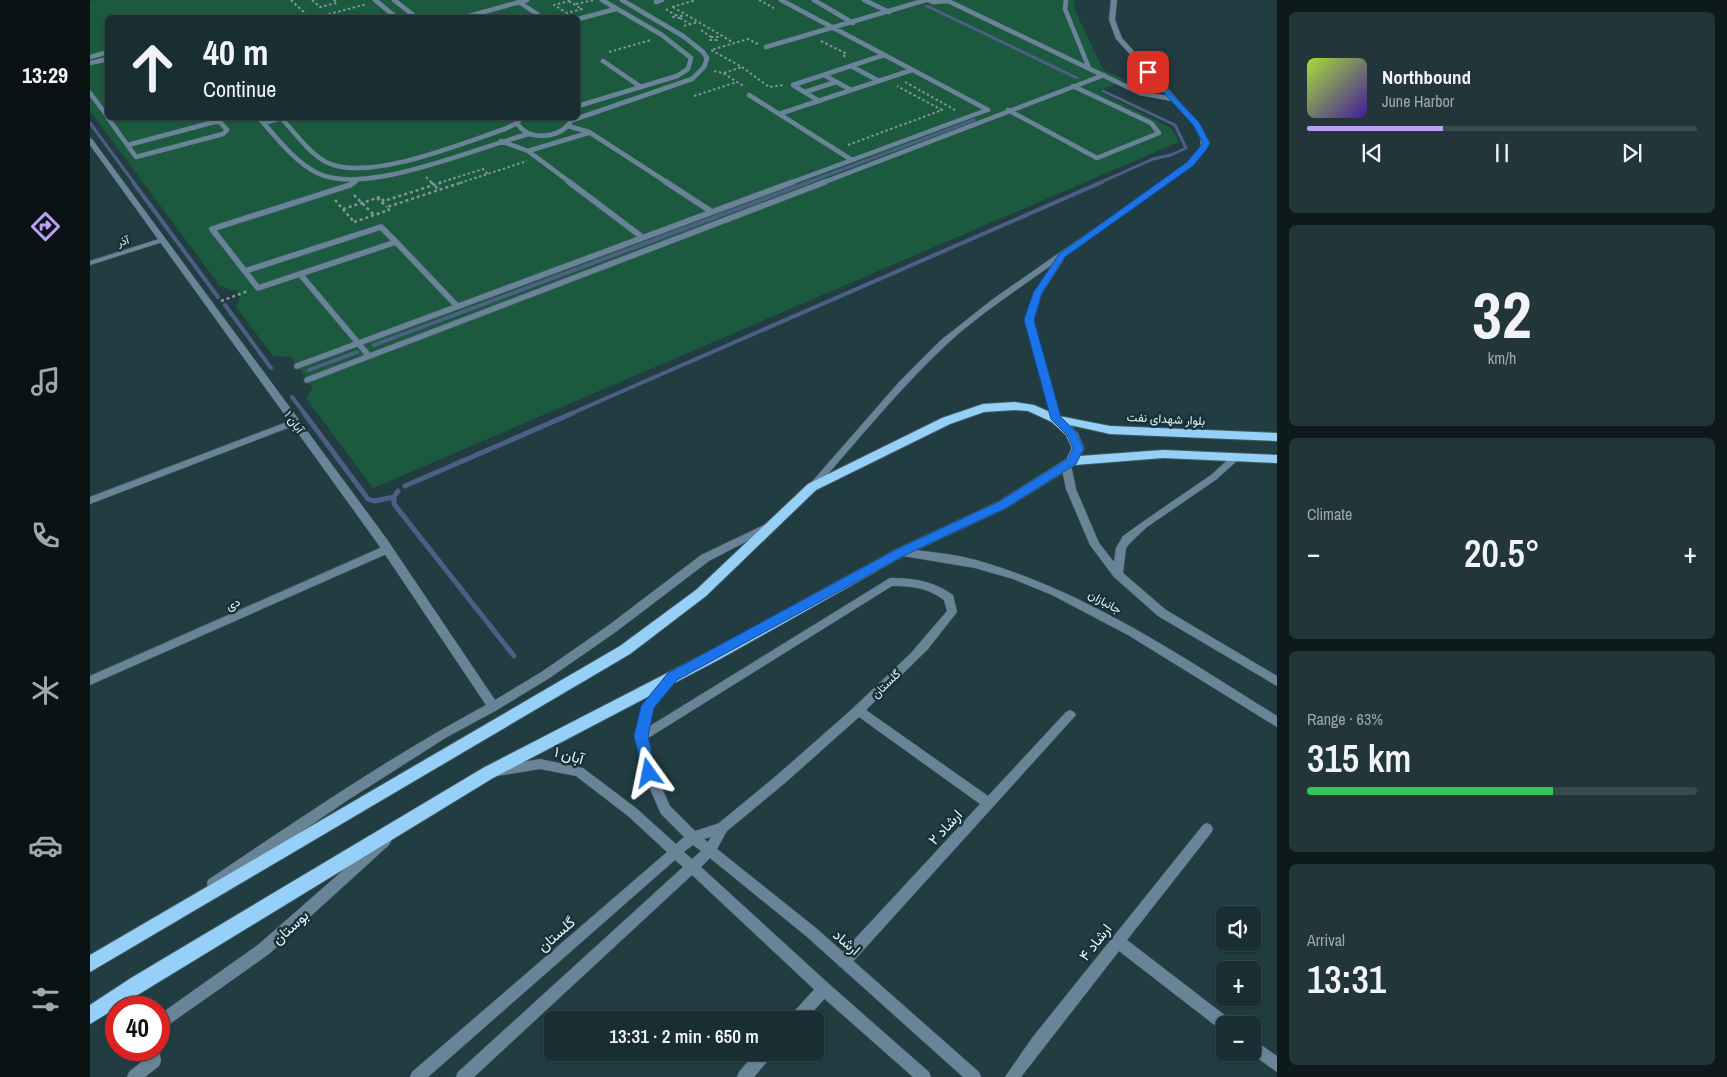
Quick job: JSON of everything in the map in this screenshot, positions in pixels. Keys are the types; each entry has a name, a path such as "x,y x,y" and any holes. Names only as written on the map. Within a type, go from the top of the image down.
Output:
{"main road":[{"path":"90,964 625,650 701,593 812,487 910,438 960,415 982,408 1014,406 1030,408 1056,419 1071,433 1078,448 1069,463"},
{"name":"بلوار شهدای نفت","path":"1056,419 1110,430 1277,437"},
{"path":"90,1015 411,818 488,773 673,676 901,552 1002,505 1069,463 1163,454 1277,459"}],"street":[{"path":"812,487 902,384 944,342 996,302 1190,164 1205,148 1205,136 1197,124 1116,33 1112,19 1114,0"},
{"name":"آبان ۱","path":"90,140 387,549 493,707"},
{"name":"آذر","path":"90,263 162,241"},
{"path":"1056,419 1029,320 1038,293 1062,256"},
{"path":"90,502 294,422"},
{"path":"1118,574 1121,548 1134,532 1214,477 1236,457"},
{"path":"1069,463 1072,489 1095,545 1118,574 1162,613 1277,682"},
{"path":"148,929 344,796 443,734 493,707 547,674 613,628 705,558 772,524"},
{"name":"دی","path":"90,681 387,549"},
{"name":"جانبازان","path":"901,552 975,564 1034,584 1085,606 1277,722"},
{"name":"گلستان","path":"417,1077 693,837 723,827 758,799 858,710 935,636 952,612 949,598 936,587 916,582 890,582 641,736"},
{"path":"673,676 648,706 641,736 649,773 665,810 693,837"},
{"path":"858,710 989,804"},
{"name":"ارشاد ۲","path":"844,961 1070,715"},
{"name":"آبان ۱","path":"488,773 540,764 579,772 632,812 675,852"},
{"name":"بوستان","path":"170,1016 264,949 411,818"},
{"name":"گلستان","path":"463,1077 710,850 723,827"},
{"name":"ارشاد ۴","path":"1012,1077 1037,1042 1207,829"},
{"name":"ارشاد","path":"693,837 844,961 974,1077"},
{"path":"675,852 824,989 924,1077"},
{"path":"1117,941 1216,1017"},
{"path":"804,1011 824,989"},
{"path":"1261,1053 1277,1065"},
{"path":"134,1077 154,1061"},
{"path":"744,1077 758,1061"}],"lane":[{"path":"375,0 393,15"},
{"path":"394,0 413,15"},
{"path":"473,15 527,0"},
{"path":"580,105 677,76 688,68 691,58 685,51 602,0"},
{"path":"580,118 692,79 701,72 708,59 701,49 622,0"},
{"path":"656,2 662,0"},
{"path":"782,0 996,114"},
{"path":"814,0 853,23"},
{"path":"864,0 888,12"},
{"path":"766,47 927,0 933,2 948,0 1140,93 1173,99"},
{"path":"1066,0 1065,9 1089,68"},
{"path":"519,2 538,15"},
{"path":"580,18 616,9"},
{"path":"632,18 646,14"},
{"path":"90,56 105,53"},
{"path":"793,85 884,55"},
{"path":"90,63 105,60"},
{"path":"603,61 641,87"},
{"path":"852,66 878,81"},
{"path":"779,114 912,70"},
{"path":"824,75 851,90"},
{"path":"307,380 987,120 996,114 1104,75"},
{"path":"805,92 836,82"},
{"path":"793,85 819,101"},
{"path":"1008,110 1097,158 1158,133 1151,123 1073,86"},
{"path":"90,93 105,113"},
{"path":"749,95 852,160"},
{"path":"297,366 987,110"},
{"path":"110,120 136,157 223,134 227,130 220,122 214,122 128,145"},
{"path":"261,120 297,158 319,174 357,180 408,171 500,140 529,134 553,134 569,122 589,132 712,212"},
{"path":"264,123 274,120"},
{"path":"283,120 326,162 352,169 372,168 399,162 505,129 519,120"},
{"path":"517,123 518,127 529,134"},
{"path":"528,151 589,132"},
{"path":"500,140 528,151 642,237"},
{"path":"399,162 408,171"},
{"path":"357,180 346,186 212,229 258,288 396,242"},
{"path":"245,271 381,227 457,306"},
{"path":"300,274 369,356"}],"path":[{"path":"291,0 307,15"},
{"path":"312,0 320,6 336,3 334,0"},
{"path":"558,0 562,3"},
{"path":"575,5 594,0"},
{"path":"659,11 696,0"},
{"path":"569,1 582,9 566,13 554,5 562,3 569,1"},
{"path":"330,4 339,11"},
{"path":"325,15 368,4"},
{"path":"673,7 734,43"},
{"path":"666,9 690,24"},
{"path":"681,17 686,14"},
{"path":"701,30 711,37 710,40 718,39 722,36"},
{"path":"603,61 611,59 603,54 657,39 649,34"},
{"path":"812,34 822,40 820,42 823,44 829,44 845,53 843,55 853,57 862,62"},
{"path":"718,39 726,46"},
{"path":"766,47 748,39 712,50 742,67 769,88 793,85"},
{"path":"723,73 742,67"},
{"path":"712,71 723,73 746,88"},
{"path":"894,76 968,117"},
{"path":"835,149 942,110 885,79"},
{"path":"694,96 738,82"},
{"path":"354,222 389,210 388,207 537,158"},
{"path":"416,168 439,190"},
{"path":"384,201 483,169 488,174"},
{"path":"464,176 469,180"},
{"path":"346,186 374,215 381,227"},
{"path":"328,192 364,232"},
{"path":"406,194 410,200"},
{"path":"343,209 380,197 388,207"},
{"path":"377,198 388,207"},
{"path":"208,305 258,288"}],"green space":[{"path":"96,0 1075,0 1074,8 1103,70 1126,80 1098,91 1171,128 1179,142 373,488 306,398 313,388 291,357 273,356 236,307 240,297 237,291 220,286 90,111 90,1"}],"waterway":[{"path":"927,6 1077,78"},
{"path":"1099,183 1153,159 1171,155 1186,148 1175,125 1103,91"},
{"path":"806,183 974,120"},
{"path":"90,123 134,183"},
{"path":"133,182 218,297"},
{"path":"374,345 809,182"},
{"path":"570,414 1102,182"},
{"path":"225,305 271,368"},
{"path":"309,370 357,352"},
{"path":"292,397 305,414"},
{"path":"304,413 368,499 374,501 394,497"},
{"path":"405,486 573,413"},
{"path":"394,497 398,491"},
{"path":"394,497 394,504 514,656"}],"route":[{"path":"649,773 641,736 648,706 673,676 715,655 901,552 1002,505 1072,461 1078,448 1071,433 1056,419 1029,320 1038,293 1062,256 1190,164 1205,148 1206,143 1205,136 1197,124 1148,72"}]}
